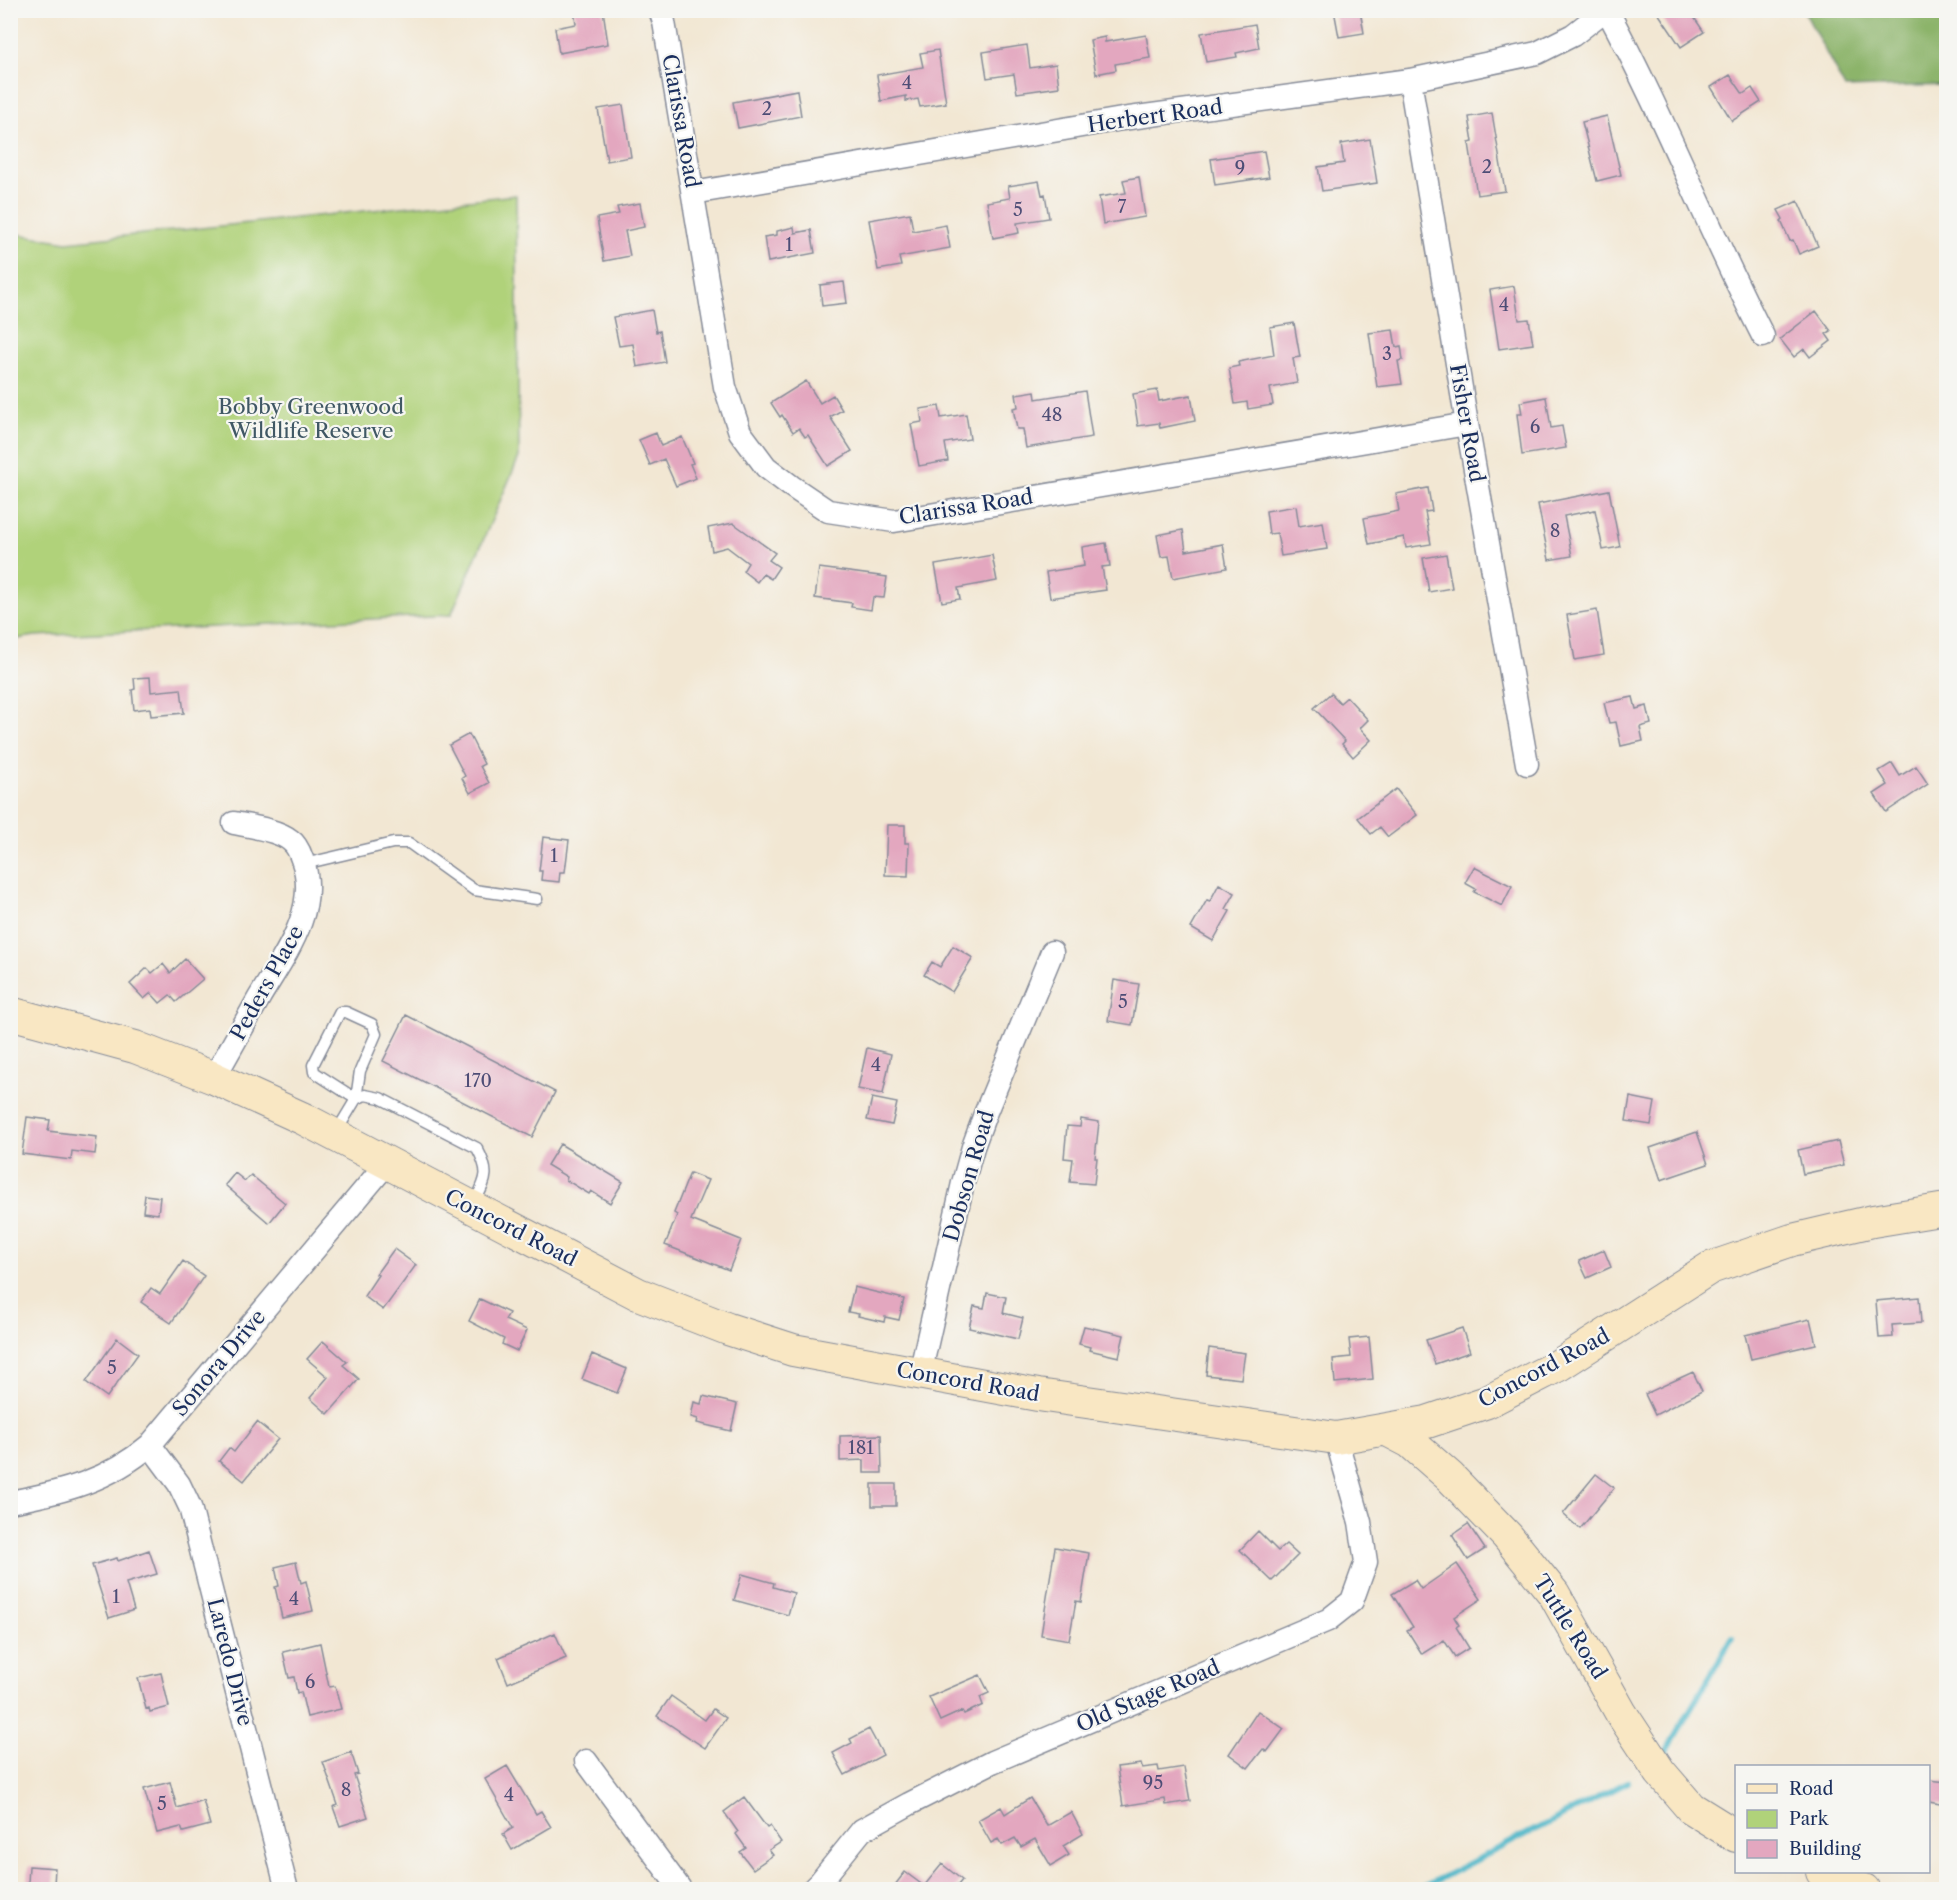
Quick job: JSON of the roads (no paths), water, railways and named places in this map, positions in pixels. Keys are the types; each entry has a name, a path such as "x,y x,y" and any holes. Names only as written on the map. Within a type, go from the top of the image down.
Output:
{"main road":[{"name":"Concord Road","path":"10,1013 135,1047 214,1078 334,1136 638,1294 728,1329 793,1350 1038,1395 1336,1438 1427,1422 1487,1402 1559,1365 1710,1268 1792,1240 1873,1221 1947,1209"},
{"name":"Tuttle Road","path":"1387,1430 1410,1442 1450,1478 1507,1536 1554,1594 1621,1713 1660,1772 1691,1808 1735,1835"},
{"path":"1824,1873 1864,1890"}],"street":[{"name":"Clarissa Road","path":"660,10 664,22 725,387 740,432 766,467 828,511 894,520 1467,424"},
{"name":"Herbert Road","path":"693,193 1122,119 1410,80 1537,53 1573,35 1606,10"},
{"path":"1606,10 1662,119 1763,336"},
{"name":"Fisher Road","path":"1410,80 1467,424 1527,764"},
{"name":"Peders Place","path":"214,1078 296,935 307,900 308,882 304,864 300,853 290,840 278,834 234,823"},
{"name":"Dobson Road","path":"920,1374 973,1147 1052,952"},
{"name":"Sonora Drive","path":"10,1502 67,1490 101,1478 135,1458 150,1445 387,1163"},
{"name":"Old Stage Road","path":"812,1890 862,1830 909,1804 992,1762 1328,1620 1352,1601 1366,1563 1360,1522 1336,1438"},
{"name":"Laredo Drive","path":"150,1445 179,1484 192,1516 287,1890"},
{"path":"586,1761 681,1890"}],"lane":[{"path":"304,864 393,843 409,843 474,890 537,900"},
{"path":"334,1136 356,1099 360,1071 376,1034 372,1024 346,1012 340,1012 313,1065 314,1072 356,1099"},
{"path":"356,1099 364,1095 380,1098 477,1148 485,1163 486,1179 472,1207"}],"waterway":[{"path":"1663,1757 1732,1638"},
{"path":"1418,1890 1628,1782"}],"park label":[{"name":"Bobby Greenwood Wildlife Reserve","path":"311,419"}]}
